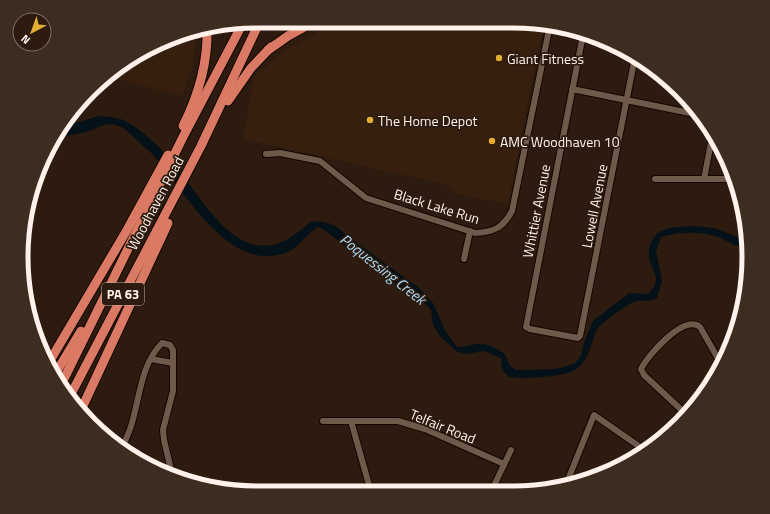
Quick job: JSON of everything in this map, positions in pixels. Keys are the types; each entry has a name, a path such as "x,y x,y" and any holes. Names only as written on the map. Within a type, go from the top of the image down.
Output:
{"highway":[{"name":"Woodhaven Road","path":"64,379 162,173 183,137 240,28"},
{"name":"Woodhaven Road","path":"72,392 180,194 257,28"},
{"path":"201,146 232,89 248,68 271,47 302,28"},
{"path":"183,137 206,77 210,54 211,32"},
{"path":"170,158 196,93 205,64 208,33"},
{"path":"187,178 226,104 251,68 271,47"},
{"path":"52,358 162,173"},
{"path":"83,406 180,194"},
{"path":"58,370 115,274"},
{"path":"74,394 85,367"}],"street":[{"name":"Black Lake Run","path":"266,154 280,153 320,161 366,198 470,231 488,232 499,228 507,222 512,211 549,31"},
{"name":"Whittier Avenue","path":"580,336 578,338 526,327 582,39"},
{"name":"Lowell Avenue","path":"580,336 628,100 634,63"},
{"path":"572,89 690,113"},
{"path":"704,179 711,143"},
{"path":"655,178 729,179"},
{"path":"464,259 470,231"},
{"path":"682,411 644,375 641,368 661,344 680,328 689,324 696,324 700,327 718,358"},
{"path":"124,443 133,420 142,380 151,359 162,343 170,344 173,350 172,399 163,430 171,470"},
{"path":"151,359 173,363"},
{"path":"570,479 594,414 640,447"},
{"name":"Telfair Road","path":"323,421 398,421 412,424 504,464"},
{"path":"351,421 370,486"},
{"path":"494,486 511,450"}],"shaded area":[{"path":"325,28 528,28 543,30 508,204 456,194 448,185 243,139 254,77 282,52"},
{"path":"196,36 193,65 182,96 114,78 142,59 169,45"}],"water":[{"name":"Poquessing Creek","path":"99,116 126,121 136,127 162,150 219,222 234,235 251,244 269,246 288,239 310,222 325,222 338,228 419,288 433,303 445,330 457,347 476,344 489,345 505,354 510,366 516,370 556,369 574,364 581,356 584,342 593,321 629,293 648,294 656,283 650,261 649,250 652,241 660,232 670,228 685,227 716,229 741,238 742,246 712,235 697,233 682,233 661,237 656,251 662,280 657,298 633,302 602,324 596,333 583,362 573,371 542,377 515,378 510,377 503,370 501,364 502,359 485,351 465,354 456,351 440,336 433,325 431,310 420,298 405,290 371,266 323,229 318,227 313,230 297,246 282,254 262,256 243,250 225,239 209,224 153,155 129,133 114,124 107,124 85,132 63,136 71,124"}],"place":[{"name":"Giant Fitness","path":"499,58"},
{"name":"The Home Depot","path":"370,120"},
{"name":"AMC Woodhaven 10","path":"492,141"}]}
